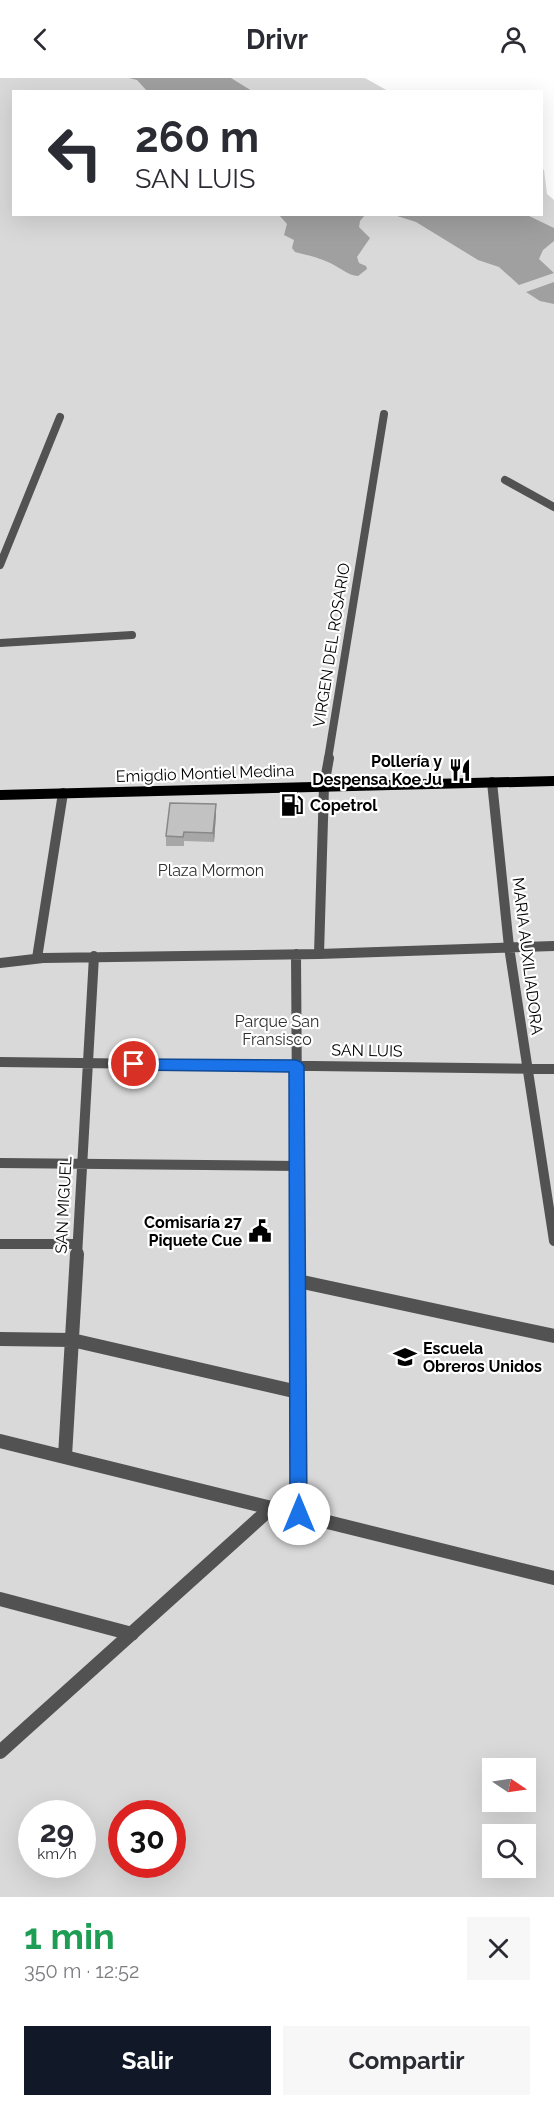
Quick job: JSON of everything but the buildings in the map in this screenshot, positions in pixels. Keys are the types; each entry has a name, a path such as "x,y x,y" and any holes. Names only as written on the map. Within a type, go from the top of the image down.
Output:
{"main road":[{"name":"Emigdio Montiel Medina","path":"0,795 554,781"}],"street":[{"name":"VIRGEN DEL ROSARIO","path":"319,954 324,786 384,414"},
{"path":"0,565 60,417"},
{"path":"505,480 554,507"},
{"path":"0,643 132,635"},
{"name":"MARIA AUXILIADORA","path":"492,782 509,947 526,1069 551,1199 554,1241"},
{"path":"37,958 63,793"},
{"path":"0,963 37,958 94,956 319,954 554,945"},
{"path":"296,954 299,1514"},
{"name":"SAN MIGUEL","path":"65,1456 94,956"},
{"name":"SAN LUIS","path":"0,1062 554,1069"},
{"path":"0,1163 297,1166"},
{"path":"0,1244 77,1244"},
{"path":"298,1281 554,1336"},
{"path":"0,1339 72,1340 298,1392"},
{"path":"0,1441 554,1578"},
{"path":"0,1752 271,1508"},
{"path":"0,1599 132,1634"}],"green space":[{"name":"Parque San Fransisco","path":"0,78 365,78 386,90 12,90 12,216 543,216 543,170 547,194 554,200 554,1897 0,1897"}],"shaded area":[{"path":"129,78 231,78 250,90 146,90 137,80"},
{"path":"280,216 364,216 359,227 370,238 357,257 359,263 367,269 355,276 324,260 295,252 292,248 294,240 284,235 287,224"},
{"path":"397,216 529,216 554,228 554,241 543,250 539,259 554,273 519,285 499,267 478,260 416,222"},
{"path":"554,282 554,304 540,301 526,292"}],"place":[{"name":"Pollería y Despensa Koe Ju","path":"460,770"},
{"name":"Copetrol","path":"292,805"},
{"name":"Comisaría 27 Piquete Cue","path":"260,1231"},
{"name":"Escuela Obreros Unidos","path":"405,1357"}],"route":[{"path":"134,1064 296,1066 299,1514"}],"park label":[{"name":"Plaza Mormon","path":"211,870"}]}
